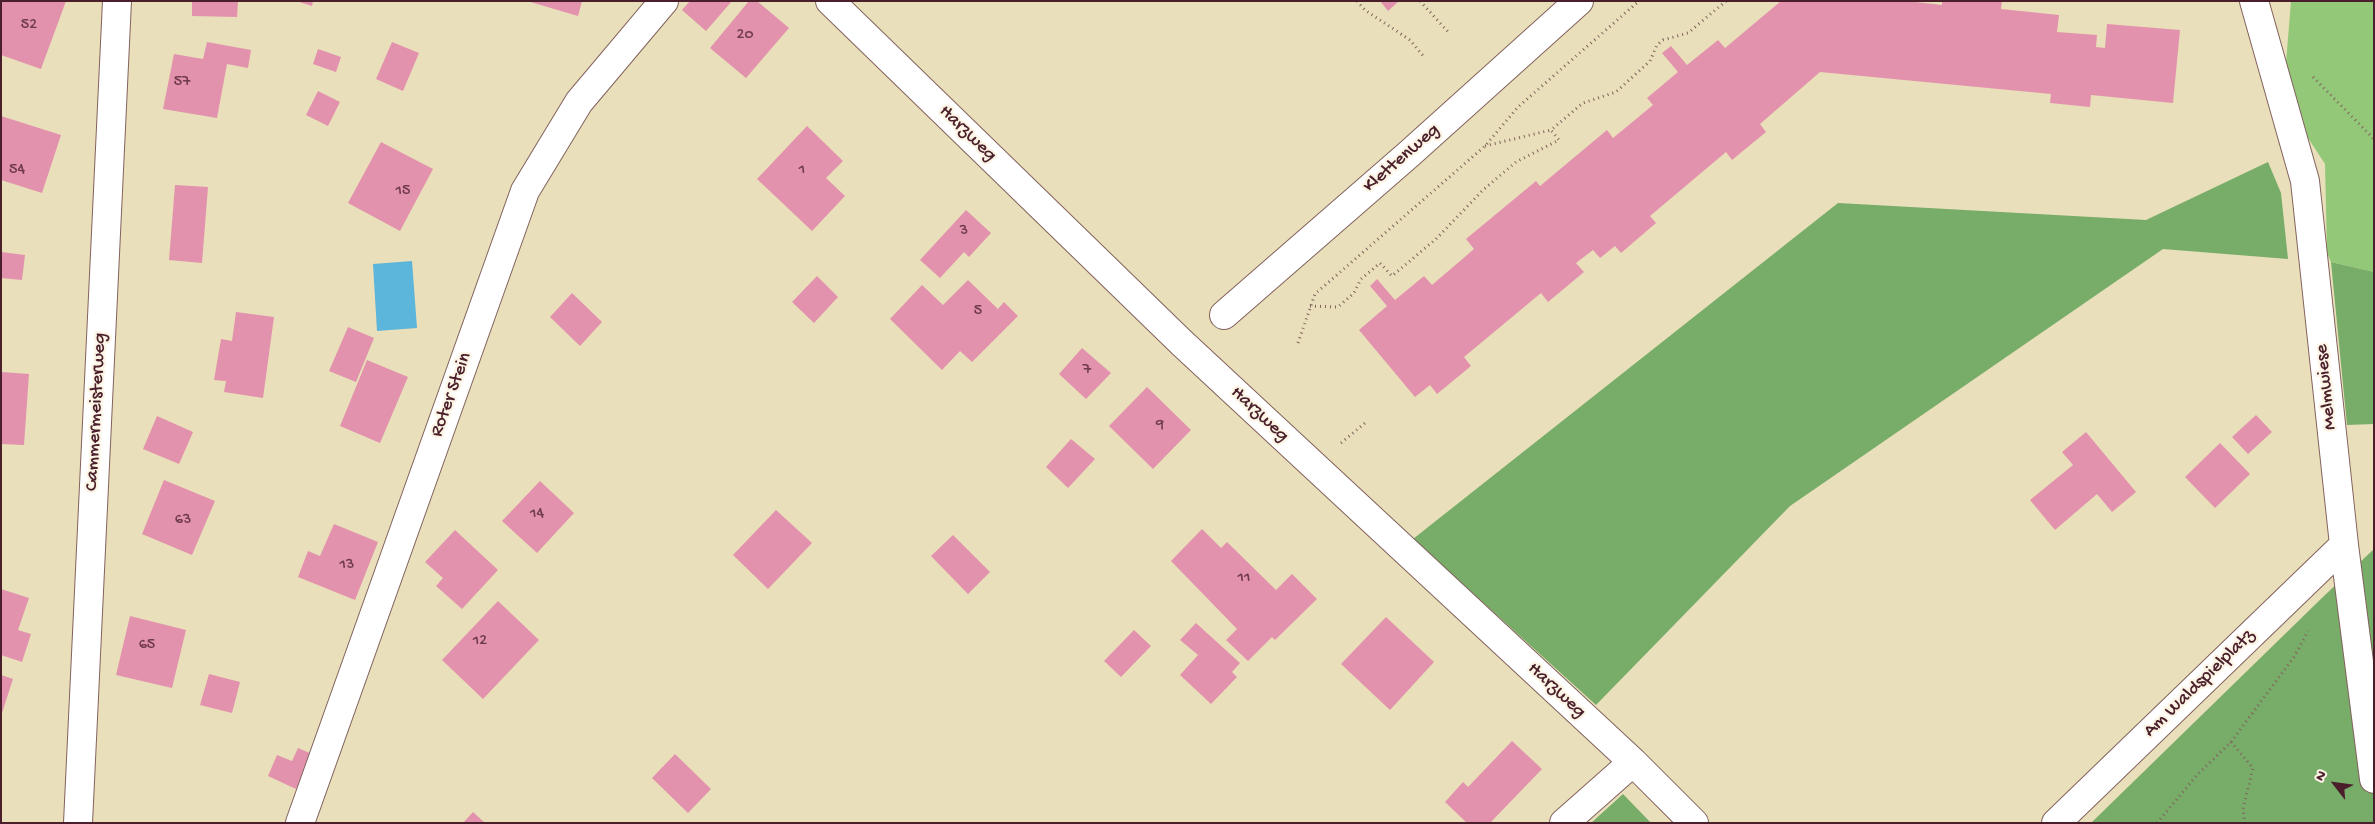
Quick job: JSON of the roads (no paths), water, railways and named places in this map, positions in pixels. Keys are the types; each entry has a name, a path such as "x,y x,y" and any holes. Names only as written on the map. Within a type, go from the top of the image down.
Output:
{"street":[{"name":"Cammermeisterweg","path":"78,823 117,1"},
{"name":"Roter Stein","path":"300,823 525,191 579,102 664,1"},
{"name":"Harzweg","path":"830,1 1182,343 1633,762 1694,823"},
{"name":"Klettenweg","path":"1224,315 1416,148 1579,1"},
{"name":"Melmwiese","path":"2254,1 2305,181 2344,545 2374,779"},
{"name":"Am Waldspielplatz","path":"2056,823 2344,545"},
{"path":"1564,823 1633,762"}],"water":[{"path":"412,261 417,328 377,331 373,264"}]}
